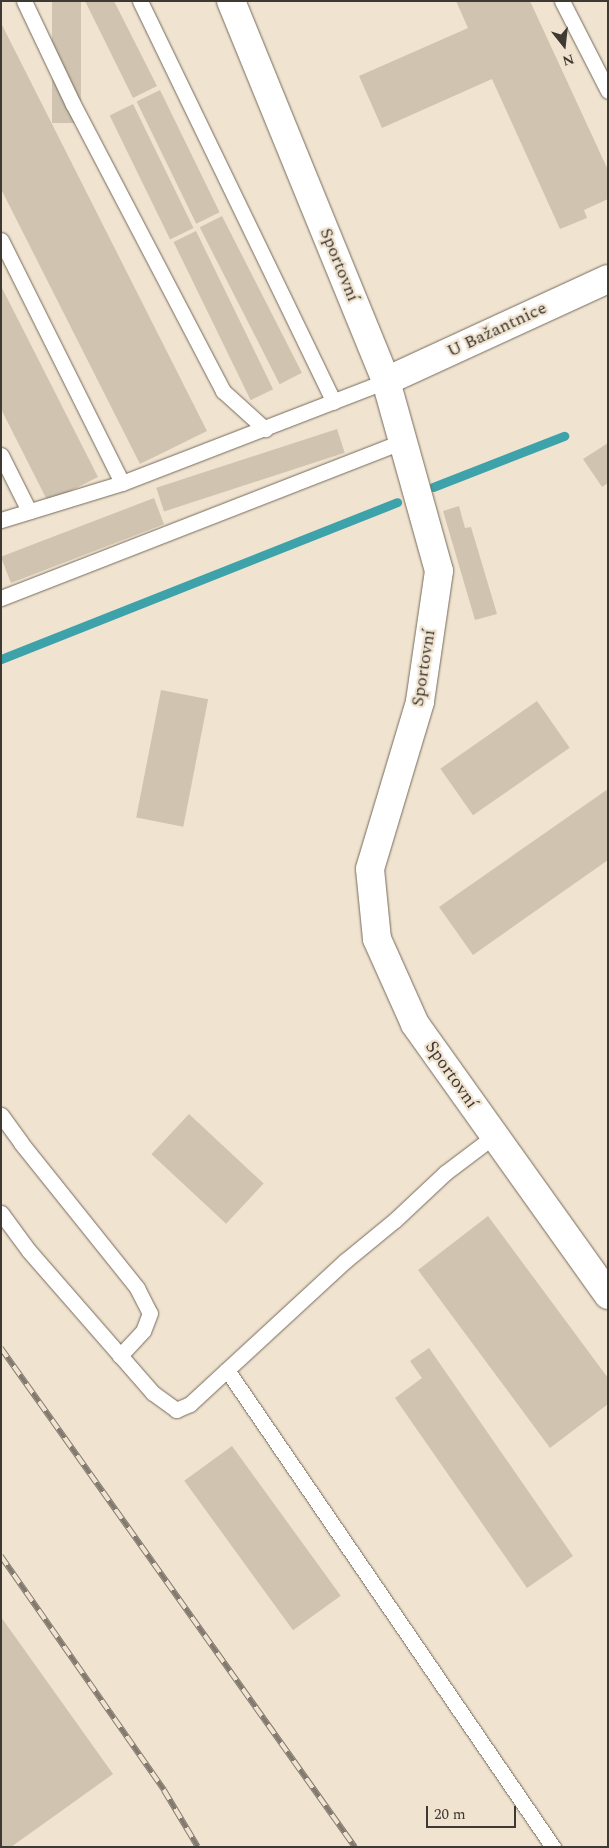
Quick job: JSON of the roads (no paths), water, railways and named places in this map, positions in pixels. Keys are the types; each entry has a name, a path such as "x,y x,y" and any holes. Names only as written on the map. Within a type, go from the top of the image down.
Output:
{"street":[{"name":"Sportovní","path":"232,1 386,381 439,571 420,702 370,869 377,939 415,1024 608,1295"},
{"name":"U Bažantnice","path":"386,381 608,278"}],"lane":[{"path":"24,1 73,104 223,391 265,429"},
{"path":"140,1 334,402"},
{"path":"562,1 608,91"},
{"path":"1,240 122,483"},
{"path":"1,520 122,483 386,381"},
{"path":"1,598 403,441"},
{"path":"1,455 29,511"},
{"path":"1,1115 21,1143 137,1288 150,1313 143,1332 120,1356"},
{"path":"1,1213 29,1251 152,1393 176,1410 190,1404 345,1261 395,1220 445,1173 494,1136"},
{"path":"227,1370 554,1847"}],"waterway":[{"path":"433,487 564,436"},
{"path":"1,659 397,502"}],"railway":[{"path":"1,1348 355,1847"},
{"path":"1,1556 164,1790 198,1847"}]}
